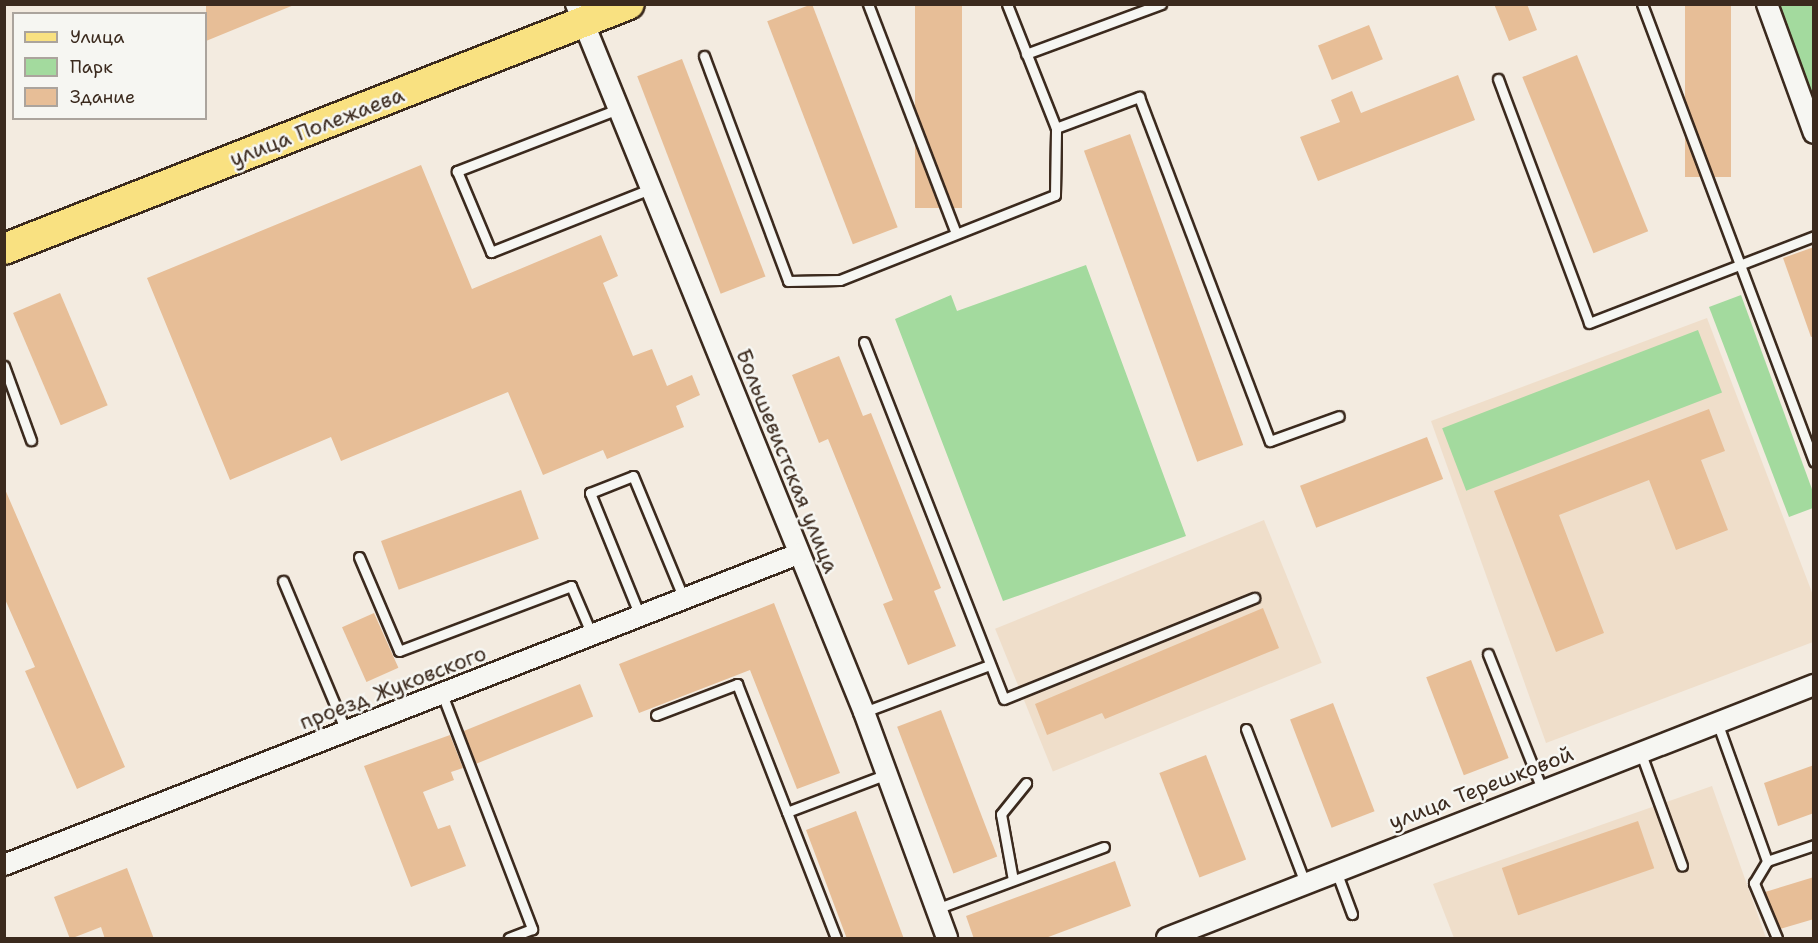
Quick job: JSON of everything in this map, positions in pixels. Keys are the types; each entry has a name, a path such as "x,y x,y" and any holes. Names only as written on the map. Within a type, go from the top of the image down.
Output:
{"main road":[{"name":"улица Полежаева","path":"4,249 579,14 629,4"}],"street":[{"path":"1767,4 1814,133"},
{"name":"Большевистская улица","path":"579,14 864,712 947,939"},
{"name":"проезд Жуковского","path":"4,865 798,554"},
{"name":"улица Терешковой","path":"1167,939 1542,789 1814,685"}],"lane":[{"path":"868,4 955,231"},
{"path":"704,56 788,281 840,280 955,231 1055,195 1056,128 1007,4"},
{"path":"1026,54 1161,4"},
{"path":"1642,4 1814,462"},
{"path":"1498,80 1589,323 1814,236"},
{"path":"1056,128 1139,97 1269,441 1339,416"},
{"path":"618,109 457,171 491,252 650,189"},
{"path":"864,342 1004,699 1254,598"},
{"path":"4,366 31,440"},
{"path":"640,616 590,493 633,476 684,599"},
{"path":"359,557 399,651 571,586 592,635"},
{"path":"283,581 346,732"},
{"path":"1488,654 1542,789"},
{"path":"864,712 990,665"},
{"path":"656,715 738,684 836,939"},
{"path":"442,694 532,929 509,939"},
{"path":"1717,722 1767,861"},
{"path":"1246,729 1305,883"},
{"path":"1640,752 1682,866"},
{"path":"787,812 886,774"},
{"path":"1012,880 1001,814 1026,783"},
{"path":"1777,939 1754,883 1767,861 1814,845"},
{"path":"936,909 1104,847"},
{"path":"1335,871 1352,914"}],"shaded area":[{"path":"1707,318 1813,595 1813,642 1546,743 1431,421"},
{"path":"1264,520 1322,663 1053,771 995,629"},
{"path":"1712,786 1766,938 1454,938 1433,884"}],"green space":[{"path":"1780,5 1813,5 1813,96"},
{"path":"1086,265 1186,536 1003,601 895,319 951,295 957,311"},
{"path":"1741,295 1813,492 1813,508 1789,517 1709,307"},
{"path":"1698,330 1722,393 1466,491 1442,428"}],"building":[{"path":"206,4 294,4 207,41"},
{"path":"812,4 898,227 853,244 767,21"},
{"path":"915,4 962,4 962,208 915,208"},
{"path":"1494,4 1527,4 1537,30 1509,41"},
{"path":"1685,4 1731,4 1731,177 1685,177"},
{"path":"1369,25 1383,59 1332,80 1318,46"},
{"path":"1577,55 1648,231 1593,253 1522,77"},
{"path":"682,59 765,277 721,294 637,76"},
{"path":"1458,75 1475,120 1318,181 1300,137 1340,122 1331,100 1352,91 1361,113"},
{"path":"1130,134 1243,445 1197,462 1084,151"},
{"path":"421,165 472,289 601,235 618,276 603,283 633,356 652,349 667,386 692,375 700,395 676,406 684,427 607,459 603,450 543,475 508,392 341,461 331,437 230,480 147,278"},
{"path":"1814,247 1814,336 1811,337 1783,258"},
{"path":"60,293 108,405 61,425 13,313"},
{"path":"839,356 863,416 871,413 941,588 934,591 956,646 908,665 883,604 893,600 828,439 819,443 792,375"},
{"path":"1709,409 1725,451 1701,460 1728,530 1676,550 1649,480 1559,515 1604,633 1556,652 1494,491"},
{"path":"1427,437 1443,479 1316,528 1300,486"},
{"path":"4,487 125,767 77,789 25,671 35,667 4,597"},
{"path":"521,490 539,539 399,590 381,541"},
{"path":"774,603 840,773 797,789 750,670 639,713 619,664"},
{"path":"1263,608 1279,648 1105,719 1102,713 1047,735 1035,704"},
{"path":"374,613 398,668 366,682 342,627"},
{"path":"1471,660 1509,758 1464,775 1426,677"},
{"path":"580,684 593,716 476,764 463,731"},
{"path":"1333,703 1375,811 1332,828 1290,719"},
{"path":"941,710 997,857 953,873 897,727"},
{"path":"450,735 463,768 451,772 454,780 423,792 438,829 450,825 466,866 411,887 364,766"},
{"path":"1206,755 1246,860 1199,877 1159,773"},
{"path":"1814,765 1814,813 1778,826 1764,783"},
{"path":"856,811 904,939 847,939 806,830"},
{"path":"1638,821 1654,868 1518,915 1502,868"},
{"path":"1115,861 1131,906 1043,939 974,939 966,916"},
{"path":"127,868 154,939 105,939 101,927 70,939 54,897"},
{"path":"1814,877 1814,919 1780,929 1765,892"}]}
